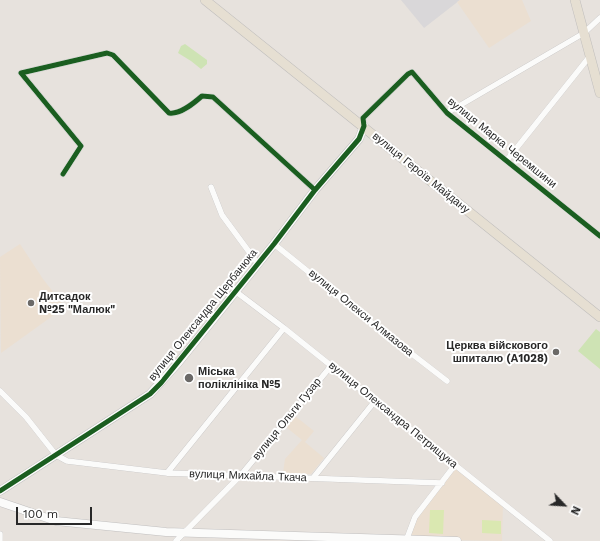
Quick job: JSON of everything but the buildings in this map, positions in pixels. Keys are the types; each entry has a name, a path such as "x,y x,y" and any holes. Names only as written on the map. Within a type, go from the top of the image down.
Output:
{"main road":[{"name":"вулиця Героїв Майдану","path":"205,0 600,316"},
{"path":"575,0 590,56 597,65 600,93"}],"street":[{"path":"447,113 584,33 600,18"},
{"path":"63,174 81,146 21,73 107,53 113,55 169,113 174,114 192,104 202,96 213,97 315,190"},
{"path":"507,160 590,56"},
{"name":"вулиця Марка Черемшини","path":"364,126 363,118 397,84 412,72 447,113 600,236"},
{"name":"вулиця Олександра Щербанюка","path":"0,491 150,394 258,264 315,190 359,139 364,126"},
{"path":"211,187 222,215 258,264"},
{"name":"вулиця Олекси Алмазова","path":"274,244 368,320 447,381"},
{"name":"вулиця Олександра Петрищука","path":"235,291 284,328 550,541"},
{"path":"167,473 284,328"},
{"name":"вулиця Ольги Гузар","path":"176,541 241,476 331,366"},
{"path":"0,391 26,417 56,455"},
{"path":"313,478 375,401"},
{"name":"вулиця Михайла Ткача","path":"56,455 67,461 167,473 442,483"},
{"path":"406,540 415,517 455,465"},
{"path":"0,502 56,521 185,533 457,541"},
{"path":"0,534 0,541"}],"shaded area":[{"path":"401,0 460,0 424,28"},
{"path":"460,0 522,0 531,21 489,48 457,2"},
{"name":"Дитсадок №25 \"Малюк\"","path":"20,244 43,279 65,307 1,353 0,257"},
{"path":"295,416 314,431 305,442 324,458 311,474 283,473 285,459 302,440 286,427"},
{"path":"456,465 503,503 502,541 406,539 411,525"}],"green space":[{"path":"185,44 207,60 207,64 201,69 178,53 181,46"},
{"path":"596,329 600,332 600,369 578,351"},
{"path":"430,510 444,510 443,534 429,533"},
{"path":"482,520 501,521 501,534 482,533"}],"cycle path":[{"path":"63,174 81,146 21,73 107,53 113,55 169,113 182,110 202,96 213,97 315,190"},
{"path":"0,491 150,394 161,383 274,244 315,190 359,139 364,126 363,118 408,74 412,72 447,113 600,236"}],"place":[{"name":"Дитсадок №25 \"Малюк\"","path":"31,303"},
{"name":"Церква війскового шпиталю (А1028)","path":"556,352"},
{"name":"Міська поліклініка №5","path":"189,378"}]}
